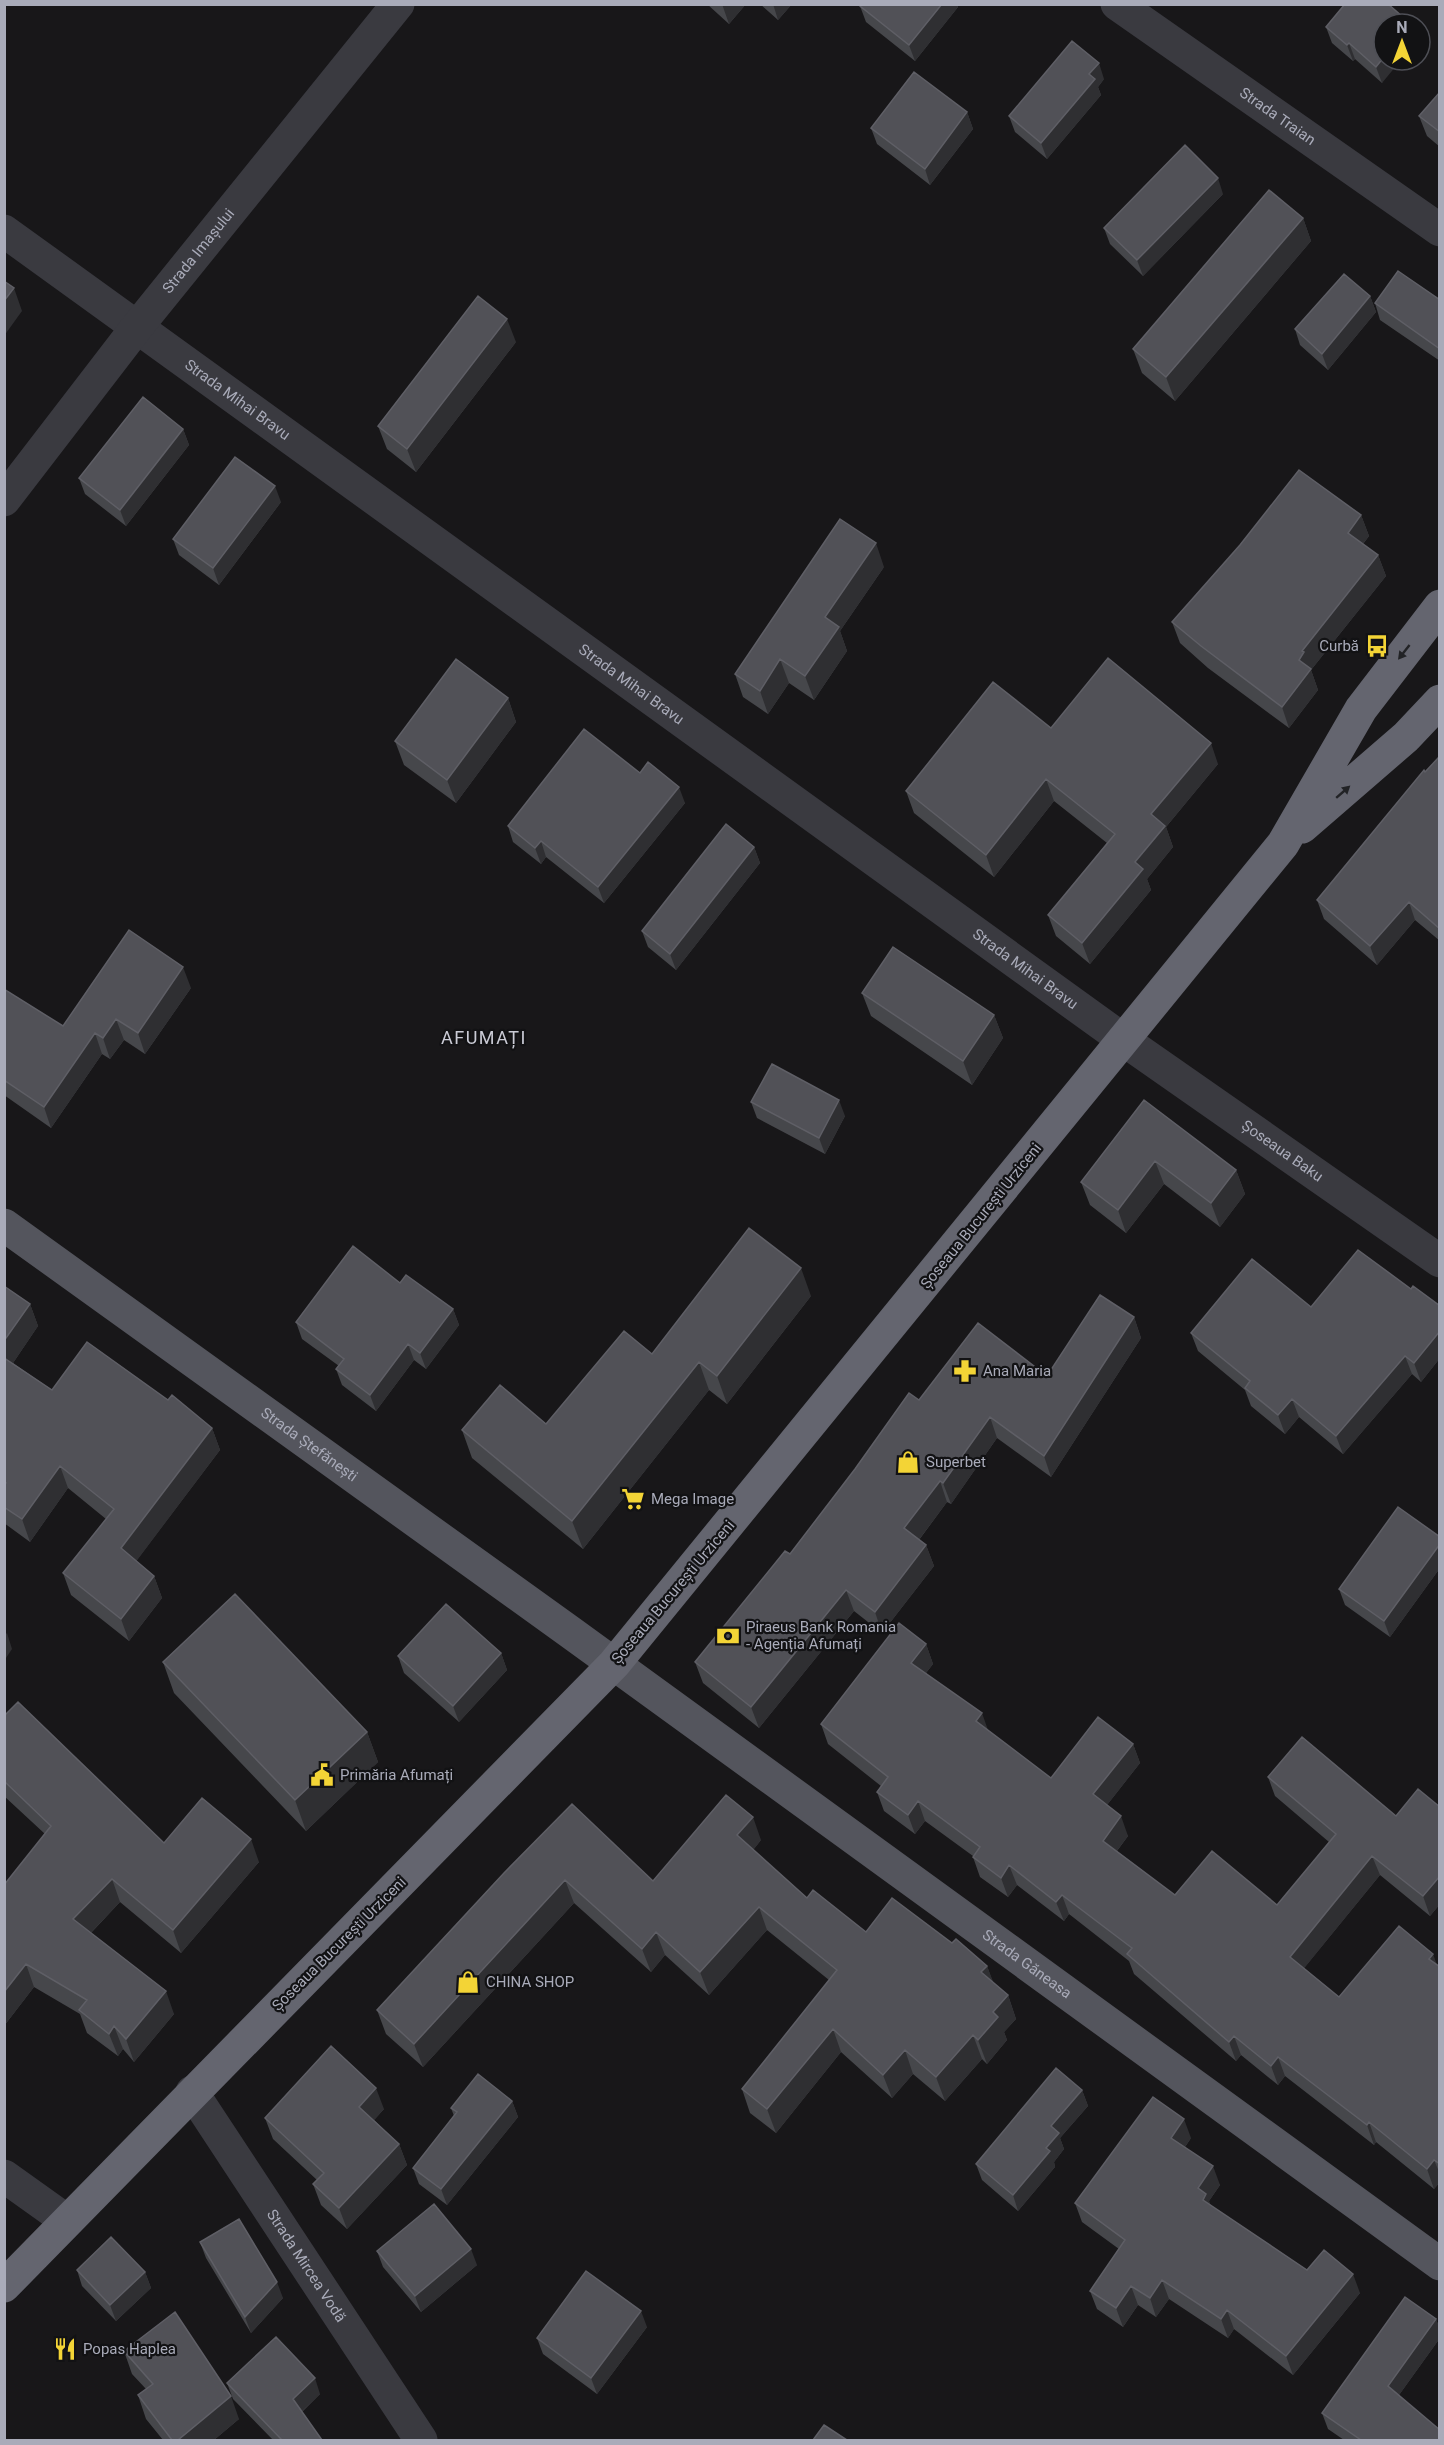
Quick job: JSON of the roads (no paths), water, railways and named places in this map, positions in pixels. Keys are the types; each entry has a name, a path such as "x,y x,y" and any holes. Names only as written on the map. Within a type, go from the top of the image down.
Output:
{"highway":[{"name":"Șoseaua București Urziceni","path":"4,2286 614,1664 1125,1041 1283,844 1361,709 1440,606"},
{"name":"Șoseaua București Urziceni","path":"1283,844 1406,737 1440,701"}],"main road":[{"name":"Strada Ștefănești","path":"4,1225 614,1664"},
{"name":"Strada Găneasa","path":"614,1664 1440,2264"}],"street":[{"name":"Strada Imașului","path":"4,500 137,327 398,4"},
{"name":"Strada Traian","path":"1117,4 1440,230"},
{"name":"Strada Mihai Bravu","path":"4,231 1125,1041"},
{"name":"Șoseaua Baku","path":"1125,1041 1440,1261"},
{"name":"Strada Mircea Vodă","path":"192,2092 421,2440"},
{"path":"4,2176 67,2221"}],"place":[{"name":"Curbă","path":"1377,646"},
{"name":"Ana Maria","path":"965,1371"},
{"name":"Superbet","path":"908,1462"},
{"name":"Mega Image","path":"633,1499"},
{"name":"Piraeus Bank Romania - Agenția Afumați","path":"728,1636"},
{"name":"Primăria Afumați","path":"322,1775"},
{"name":"CHINA SHOP","path":"468,1982"},
{"name":"Popas Haplea","path":"65,2349"}],"district":[{"name":"AFUMAȚI","path":"484,1037"}]}
